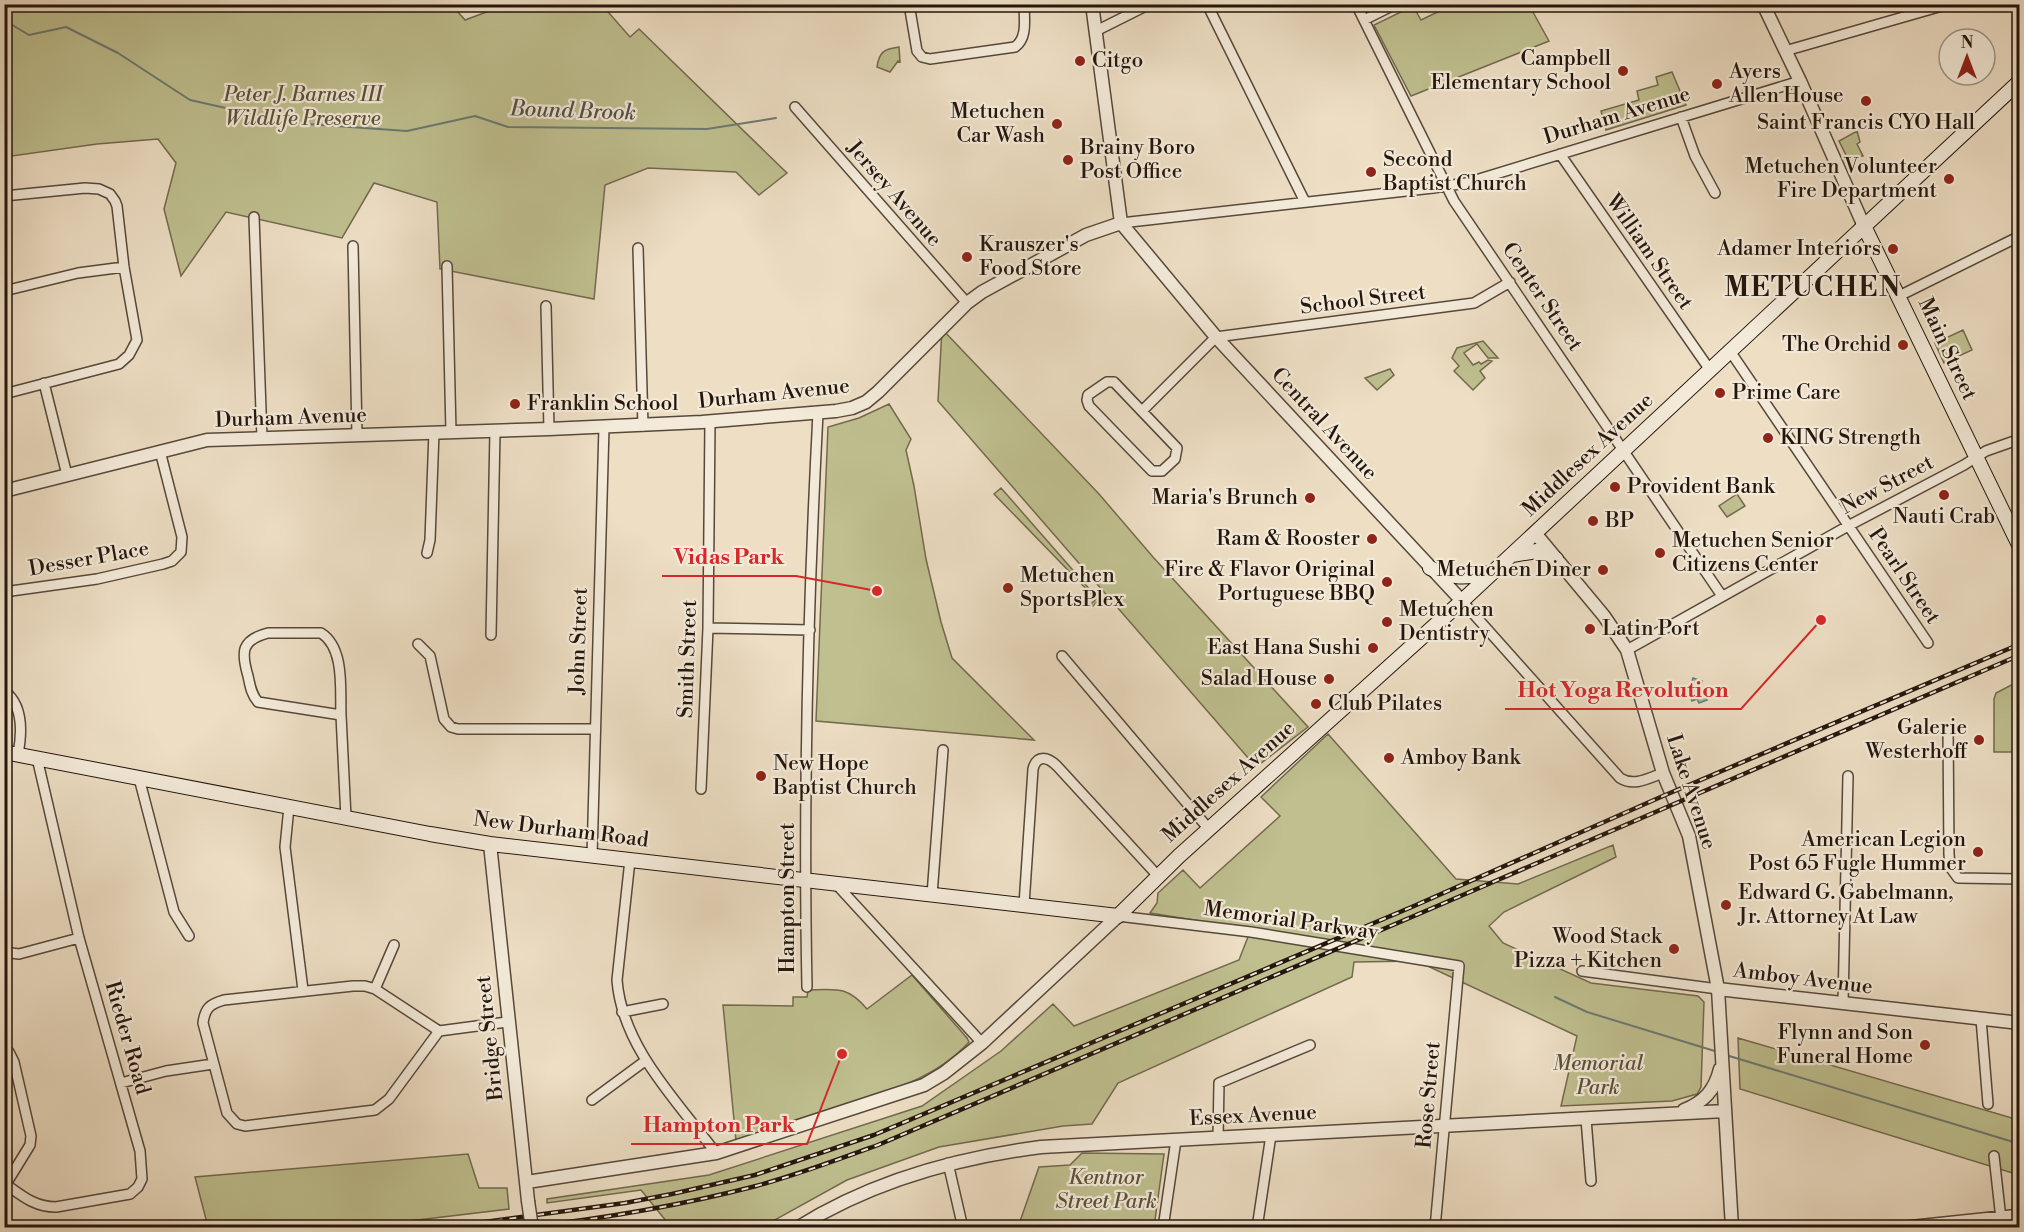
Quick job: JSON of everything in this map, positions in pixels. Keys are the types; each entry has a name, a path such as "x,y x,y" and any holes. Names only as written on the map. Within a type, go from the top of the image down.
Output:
{"main road":[{"name":"Middlesex Avenue","path":"1118,916 1208,828 1535,533 1863,224 2019,81"},
{"name":"Main Street","path":"1863,224 2019,548"},
{"path":"1510,556 1537,551 1556,559"},
{"path":"1430,568 1444,575 1459,578 1491,573"},
{"name":"New Durham Road","path":"11,753 490,844 1118,916"}],"street":[{"path":"909,4 916,51 922,57 930,59 1015,47 1024,37 1024,4"},
{"name":"Central Avenue","path":"1092,4 1121,223 1129,235 1216,337 1461,600 1620,778 1627,782 1635,782 1663,772"},
{"path":"1096,32 1150,4"},
{"path":"1207,4 1305,202"},
{"name":"Center Street","path":"1356,4 1446,187 1722,596"},
{"path":"1364,20 1396,4"},
{"name":"Main Street","path":"1762,4 1800,81 1863,224"},
{"path":"1785,51 1949,4"},
{"name":"Durham Avenue","path":"4,491 207,440 604,428 710,422 852,408 866,402 904,368 967,303 981,292 1086,235 1121,223 1466,183 1800,81"},
{"name":"Jersey Avenue","path":"795,107 967,303"},
{"path":"1681,117 1695,156 1715,194"},
{"name":"William Street","path":"1560,154 1710,370"},
{"path":"4,196 85,188 99,189 110,194 117,206 124,267 137,340 135,347 119,364 4,393"},
{"path":"254,217 262,438"},
{"path":"1899,296 2019,236"},
{"path":"353,246 357,435"},
{"path":"638,248 644,426"},
{"path":"447,266 451,432"},
{"path":"4,291 78,273 124,267"},
{"name":"School Street","path":"1216,337 1474,303 1510,282"},
{"path":"546,306 549,429"},
{"path":"1142,411 1216,337"},
{"name":"Pearl Street","path":"1730,351 1928,643"},
{"path":"1114,382 1142,411 1177,448 1175,459 1162,471 1152,471 1089,406 1088,395 1102,384 1114,382"},
{"path":"44,384 67,475"},
{"name":"Hampton Street","path":"807,987 805,880 810,630 818,413"},
{"name":"Smith Street","path":"702,789 708,628 710,422"},
{"name":"John Street","path":"592,855 604,428"},
{"path":"491,635 495,431"},
{"path":"427,553 430,540 434,432"},
{"name":"New Street","path":"1627,651 1722,596 1986,451 2019,439"},
{"name":"Desser Place","path":"4,592 97,579 163,564 177,556 182,548 182,537 160,451"},
{"name":"Lake Avenue","path":"1535,533 1604,616 1627,651 1663,772 1691,844 1718,989 1722,1062"},
{"path":"708,628 810,630"},
{"path":"341,715 258,702 253,695 243,657 244,649 250,640 268,633 321,633 336,651 339,668 346,818"},
{"path":"417,644 430,656 444,719 451,727 480,730 594,729"},
{"path":"1062,656 1208,828"},
{"path":"4,691 12,697 18,707 21,738 11,753"},
{"path":"1948,728 1949,864 1952,872 1958,878 2019,879"},
{"path":"932,895 943,750"},
{"name":"Rieder Road","path":"5,1183 33,1204 44,1207 93,1202 130,1194 138,1187 143,1171 140,1151 79,939 37,758"},
{"path":"1024,905 1033,769 1035,763 1041,758 1051,760 1057,766 1158,876"},
{"path":"1843,1003 1848,776"},
{"path":"139,778 174,912 189,936"},
{"path":"289,807 285,847 303,990"},
{"name":"Bridge Street","path":"490,844 507,1022 532,1227"},
{"path":"630,860 617,980 622,1012 645,1061 716,1153"},
{"path":"836,884 982,1043"},
{"name":"Memorial Parkway","path":"1118,916 1251,932 1459,966"},
{"name":"Middlesex Avenue","path":"527,1182 716,1153 924,1085 944,1073 982,1043 1118,916"},
{"path":"4,952 19,954 67,940 79,939"},
{"path":"375,989 394,945"},
{"name":"Rose Street","path":"1435,1227 1459,966"},
{"name":"Amboy Avenue","path":"1581,971 2019,1023"},
{"path":"439,1031 389,1099 375,1110 245,1126 237,1124 227,1113 203,1023 204,1012 212,1004 224,1000 353,986 375,989 439,1031 507,1022"},
{"path":"622,1012 663,1004"},
{"path":"1981,1019 1988,1104"},
{"path":"1218,1138 1219,1083 1310,1045"},
{"path":"4,1050 9,1053 14,1062 31,1136 30,1145 5,1183"},
{"path":"592,1100 645,1061"},
{"path":"1722,1062 1732,1227"},
{"path":"1676,1113 1693,1107 1708,1095 1714,1086 1722,1062"},
{"path":"121,1083 166,1071 213,1064"},
{"name":"Essex Avenue","path":"797,1227 859,1195 917,1172 1007,1151 1041,1147 1725,1111"},
{"path":"1586,1119 1591,1181"},
{"path":"1257,1227 1271,1135"},
{"path":"1163,1227 1176,1140"},
{"path":"1994,1156 2002,1227"},
{"path":"948,1163 963,1227"},
{"path":"1887,1227 2019,1214"}],"green space":[{"name":"Peter J. Barnes III Wildlife Preserve","path":"451,4 465,20 505,5 602,5 630,37 639,29 787,173 759,195 736,172 648,168 605,185 594,299 440,269 437,202 374,183 342,238 226,212 181,276 164,209 176,163 158,139 97,144 5,157 4,5"},
{"path":"1452,5 1529,5 1549,41 1411,96 1374,25 1413,6 1421,20"},
{"path":"899,47 900,62 898,61 890,72 877,67 883,52"},
{"path":"1672,72 1686,105 1606,130 1601,111 1639,100 1637,91 1658,85 1656,77"},
{"path":"1857,131 1860,142 1857,144 1863,156 1856,157 1855,161 1850,163 1839,141"},
{"path":"942,329 1099,494 1153,557 1308,727 1256,767 938,401"},
{"path":"1963,330 1972,350 1944,363 1935,343"},
{"path":"1483,341 1498,358 1488,358 1477,344 1464,353 1473,365 1488,360 1492,361 1480,371 1485,378 1473,390 1454,371 1459,366 1452,358 1457,348"},
{"path":"1390,369 1394,375 1377,390 1365,378"},
{"path":"889,404 911,439 906,450 926,559 952,658 1034,740 816,721 828,427 859,418"},
{"path":"1001,488 1099,600 1093,606 1091,604 1096,599 994,494"},
{"path":"1737,494 1745,506 1727,517 1719,506"},
{"path":"2019,681 2019,752 1994,752 1996,693"},
{"name":"Memorial Park","path":"1328,734 1456,879 1518,884 1613,845 1616,857 1504,912 1489,926 1503,943 1591,983 1698,996 1704,1002 1701,1087 1697,1094 1672,1101 1561,1106 1577,1036 1417,961 1354,962 1352,977 1118,1083 1092,1124 1063,1126 939,1147 847,1180 762,1227 671,1227 641,1190 547,1203 547,1199 709,1175 922,1106 1001,1051 1053,1004 1074,1026 1239,960 1251,929 1150,913 1157,903 1158,893 1183,870 1200,888 1280,816 1261,797"},
{"path":"912,975 969,1042 940,1066 906,1084 736,1141 723,1005 793,1006 793,997 807,997 808,990 841,990 854,996 867,1009"},
{"path":"1738,1038 2019,1120 2019,1175 1740,1089"},
{"name":"Kentnor Street Park","path":"1082,1153 1164,1154 1154,1227 1018,1227 1039,1167 1070,1165"},
{"path":"468,1154 479,1188 507,1188 509,1209 359,1227 208,1227 195,1177"}],"water":[{"path":"1693,678 1702,681 1701,686 1707,700 1699,703 1697,699 1692,701 1689,693 1693,691 1691,685"}],"waterway":[{"name":"Bound Brook","path":"4,20 29,35 66,27 118,53 190,100 293,123 407,131 475,116 508,127 707,129 776,118"},
{"path":"1555,997 1587,1012 1718,1052"},
{"path":"1726,1055 2020,1144"}],"railway":[{"path":"440,1228 625,1203 672,1194 755,1175 874,1135 1414,906 1663,796 2020,644"},
{"path":"521,1228 698,1200 787,1177 878,1145 2020,655"}],"place":[{"name":"Citgo","path":"1080,61"},
{"name":"Campbell Elementary School","path":"1623,71"},
{"name":"Ayers Allen House","path":"1717,84"},
{"name":"Saint Francis CYO Hall","path":"1866,101"},
{"name":"Metuchen Car Wash","path":"1057,124"},
{"name":"Brainy Boro Post Office","path":"1068,160"},
{"name":"Second Baptist Church","path":"1371,172"},
{"name":"Metuchen Volunteer Fire Department","path":"1949,179"},
{"name":"Adamer Interiors","path":"1893,249"},
{"name":"Krauszer's Food Store","path":"967,257"},
{"name":"The Orchid","path":"1903,345"},
{"name":"Prime Care","path":"1720,393"},
{"name":"Franklin School","path":"515,404"},
{"name":"KING Strength","path":"1768,438"},
{"name":"Provident Bank","path":"1615,487"},
{"name":"Nauti Crab","path":"1944,495"},
{"name":"Maria's Brunch","path":"1310,498"},
{"name":"BP","path":"1593,521"},
{"name":"Ram & Rooster","path":"1372,539"},
{"name":"Metuchen Senior Citizens Center","path":"1660,553"},
{"name":"Metuchen Diner","path":"1603,570"},
{"name":"Fire & Flavor Original Portuguese BBQ","path":"1387,582"},
{"name":"Metuchen SportsPlex","path":"1008,588"},
{"name":"Vidas Park","path":"877,591"},
{"name":"Hot Yoga Revolution","path":"1821,620"},
{"name":"Metuchen Dentistry","path":"1387,622"},
{"name":"Latin Port","path":"1590,629"},
{"name":"East Hana Sushi","path":"1373,648"},
{"name":"Salad House","path":"1329,679"},
{"name":"Club Pilates","path":"1316,704"},
{"name":"Galerie Westerhoff","path":"1979,740"},
{"name":"Amboy Bank","path":"1389,758"},
{"name":"New Hope Baptist Church","path":"761,776"},
{"name":"American Legion Post 65 Fugle Hummer","path":"1978,852"},
{"name":"Edward G. Gabelmann, Jr. Attorney At Law","path":"1726,905"},
{"name":"Wood Stack Pizza + Kitchen","path":"1674,949"},
{"name":"Flynn and Son Funeral Home","path":"1925,1045"},
{"name":"Hampton Park","path":"842,1054"}],"district":[{"name":"METUCHEN","path":"1813,288"}]}
